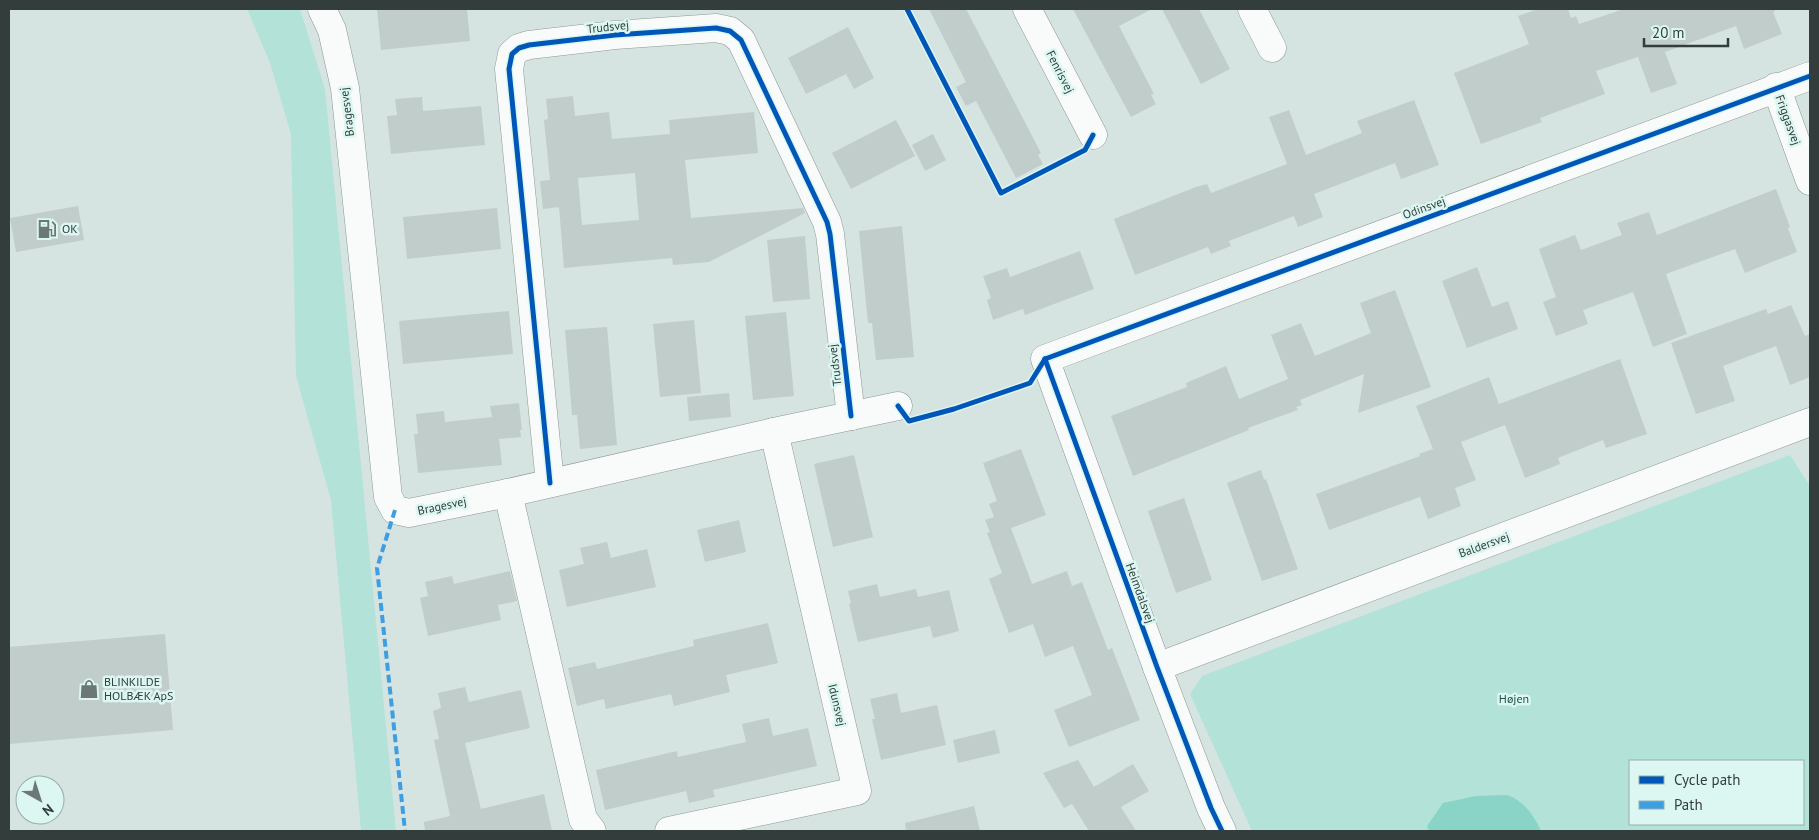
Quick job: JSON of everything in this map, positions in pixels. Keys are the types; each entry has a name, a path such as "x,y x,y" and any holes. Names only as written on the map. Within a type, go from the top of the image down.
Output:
{"street":[{"name":"Bragesvej","path":"322,9 332,30 345,88 388,497 395,510 409,513 508,493 774,432 898,406"},
{"name":"Fenrisvej","path":"1027,9 1092,134"},
{"path":"1252,9 1272,48"},
{"name":"Trudsvej","path":"550,483 509,69 512,54 519,48 529,45 615,35 716,28 730,31 741,40 827,222 830,234 851,416"},
{"name":"Odinsvej","path":"1045,359 1810,76"},
{"name":"Friggasvej","path":"1776,88 1810,181"},
{"name":"Heimdalsvej","path":"1045,359 1157,666 1222,831"},
{"name":"Baldersvej","path":"1157,666 1810,422"},
{"name":"Idunsvej","path":"669,831 857,791 774,432"},
{"path":"508,493 583,819 592,831"}],"green space":[{"path":"247,9 300,9 325,89 396,831 361,831 331,500 296,376 291,134 270,63"},
{"name":"Højen","path":"1790,455 1810,486 1810,831 1252,831 1190,694 1202,676"},
{"path":"1507,795 1528,809 1541,831 1429,831 1427,826 1443,803 1476,796"}],"building":[{"path":"377,9 467,9 470,41 381,50"},
{"path":"929,9 966,9 1041,153 1038,155 1043,164 1016,178 976,101 966,106 956,87 966,82"},
{"path":"1073,9 1152,9 1119,26 1154,94 1151,95 1156,104 1131,117"},
{"path":"1162,9 1199,9 1230,69 1201,84"},
{"path":"1538,9 1568,9 1571,18 1576,16 1579,24 1624,9 1775,9 1773,12 1782,34 1744,49 1736,26 1665,52 1677,84 1651,93 1638,57 1596,71 1605,94 1540,118 1542,122 1481,144 1454,73 1529,44 1518,16"},
{"path":"848,27 874,78 854,89 846,74 806,94 788,58"},
{"path":"573,96 575,116 609,112 612,139 670,134 669,120 754,112 758,153 685,160 691,218 803,208 805,213 709,262 673,265 672,258 564,268 559,207 543,209 540,181 550,180 544,120 548,119 546,99","holes":["635,173 639,220 582,225 578,178"]},
{"path":"422,97 423,111 481,106 485,145 391,154 387,116 397,115 395,99"},
{"path":"1414,100 1439,165 1401,179 1395,163 1314,194 1323,217 1298,227 1294,216 1229,241 1231,246 1211,254 1208,247 1135,275 1114,219 1196,187 1207,184 1211,193 1287,164 1269,117 1289,110 1306,155 1362,133 1357,121"},
{"path":"896,120 915,156 851,189 832,153"},
{"path":"933,134 946,160 925,171 912,145"},
{"path":"1776,189 1797,252 1745,273 1735,249 1666,274 1687,334 1653,347 1633,292 1583,310 1588,324 1556,336 1543,302 1556,297 1539,249 1575,235 1581,250 1622,235 1617,223 1649,212 1657,235"},
{"name":"OK","path":"78,206 84,240 16,252 10,218"},
{"path":"497,208 501,249 407,259 403,217"},
{"path":"902,226 914,357 876,360 872,323 868,323 859,231"},
{"path":"805,236 810,299 773,302 767,240"},
{"path":"1080,251 1094,289 1025,315 1023,309 993,320 987,300 991,298 983,276 1007,268 1010,277"},
{"path":"1477,267 1492,307 1508,301 1518,329 1467,348 1442,281"},
{"path":"1395,290 1431,387 1358,413 1364,374 1300,400 1302,405 1296,407 1298,410 1248,428 1249,430 1133,476 1111,416 1187,387 1186,383 1226,366 1239,399 1288,379 1271,335 1301,323 1315,356 1371,333 1360,303"},
{"path":"1791,305 1805,336 1810,334 1810,377 1790,385 1776,346 1723,366 1735,401 1696,414 1671,343 1766,309 1768,314"},
{"path":"509,311 513,354 403,364 399,321"},
{"path":"786,312 794,396 753,400 745,316"},
{"path":"694,320 701,393 660,397 653,324"},
{"path":"607,327 617,445 580,449 577,415 572,415 565,330"},
{"path":"1620,359 1647,434 1606,448 1603,440 1558,458 1560,464 1525,478 1505,425 1461,442 1476,480 1455,488 1461,506 1428,519 1420,497 1329,530 1316,494 1420,456 1419,454 1433,449 1416,406 1489,377 1499,404"},
{"path":"729,393 731,417 689,421 687,397"},
{"path":"519,403 521,437 499,439 502,465 418,473 414,434 418,434 416,414 444,411 445,422 492,417 490,406"},
{"path":"1021,449 1046,515 1011,528 1032,584 1067,571 1072,586 1082,582 1108,650 1112,648 1140,720 1069,747 1054,710 1092,695 1073,646 1045,657 1033,624 1009,633 989,579 1002,573 987,533 990,532 985,520 994,517 989,504 997,501 983,463"},
{"path":"854,455 873,537 833,547 814,464"},
{"path":"1261,470 1264,480 1266,479 1298,569 1262,581 1227,483"},
{"path":"1184,498 1212,580 1176,593 1148,511"},
{"path":"739,520 746,552 705,562 697,530"},
{"path":"607,542 611,558 647,549 656,587 567,607 559,570 584,564 580,548"},
{"path":"510,571 517,601 498,605 501,620 428,636 420,598 428,596 425,582 452,576 454,584"},
{"path":"877,584 880,597 916,589 918,597 949,590 959,631 933,638 930,626 858,642 849,604 851,603 848,591"},
{"path":"768,623 778,663 726,675 730,692 674,706 671,694 606,709 604,699 577,706 568,668 595,662 597,669 694,646 693,640"},
{"name":"BLINKILDE HOLBÆK ApS","path":"165,634 173,730 9,744 9,647"},
{"path":"465,687 469,702 521,690 530,728 465,743 481,809 544,794 552,831 425,831 424,822 450,816 434,740 439,739 433,711 441,708 438,693"},
{"path":"897,693 901,713 937,705 946,745 881,760 872,719 875,719 870,699"},
{"path":"769,718 773,736 808,728 817,766 713,790 715,797 689,803 686,791 605,810 596,770 677,751 678,757 746,742 742,724"},
{"path":"995,730 1000,753 958,763 953,740"},
{"path":"1078,760 1094,787 1133,764 1149,791 1121,807 1136,831 1089,831 1072,804 1064,808 1043,773"},
{"path":"974,806 980,831 906,831 905,823"}],"marked path":[{"path":"395,510 377,568 405,831"}],"cycle path":[{"path":"907,9 1001,193 1085,150 1093,135"},
{"path":"550,483 509,69 512,54 519,48 529,45 615,35 716,28 730,31 741,40 827,222 830,234 851,416"},
{"path":"1045,359 1810,76"},
{"path":"1045,359 1157,667 1211,808 1222,831"},
{"path":"898,406 909,421 954,409 1030,383 1045,359"}],"place":[{"name":"OK","path":"47,229"},
{"name":"BLINKILDE HOLBÆK ApS","path":"89,689"}]}
